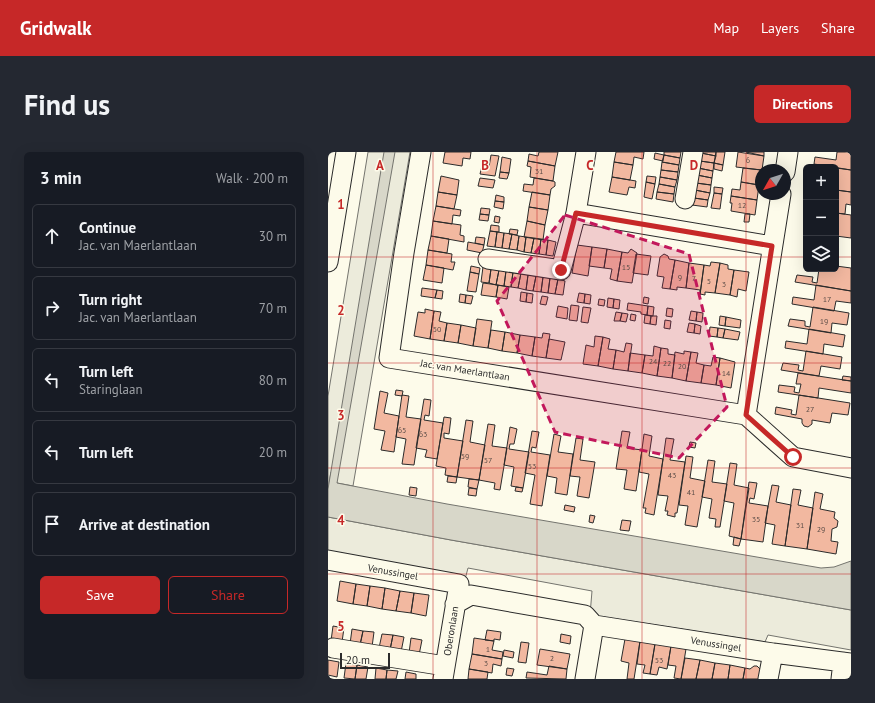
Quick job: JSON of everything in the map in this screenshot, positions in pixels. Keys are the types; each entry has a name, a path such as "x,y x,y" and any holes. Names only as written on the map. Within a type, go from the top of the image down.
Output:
{"street":[{"path":"328,262 346,152"},
{"name":"Jac. van Maerlantlaan","path":"421,152 404,253 389,358 746,415"},
{"path":"488,258 561,270 576,213 586,152"},
{"path":"685,199 693,152"},
{"path":"786,164 788,152"},
{"path":"780,200 746,415 793,457 851,468"},
{"path":"576,213 772,246"},
{"name":"Venussingel","path":"328,560 458,584"},
{"name":"Oberonlaan","path":"444,673 458,584"},
{"name":"Venussingel","path":"455,604 471,595 590,620 773,653 845,668"},
{"path":"585,679 590,620"},
{"path":"333,648 444,673"},
{"path":"768,679 773,653"}],"highlighted area":[{"path":"565,215 689,254 727,407 679,458 555,432 497,301"}],"shaded area":[{"path":"368,152 410,152 353,486 337,483 331,472 328,489 328,396"},
{"path":"384,152 395,152 337,483 447,504 821,568 834,567 851,561 851,610 328,517 328,489"},
{"path":"328,517 851,610 851,650 768,635 765,642 590,615 592,591 468,568 462,591 328,564"}],"building":[{"path":"445,152 471,152 470,159 463,158 462,166 443,163"},
{"path":"539,152 558,152 555,166 528,161 529,154 538,156"},
{"path":"616,152 644,152 643,159 634,157 633,165 614,162"},
{"path":"664,152 681,152 680,158 664,155"},
{"path":"716,152 716,156 701,153"},
{"path":"716,152 725,152 723,165 714,163"},
{"path":"738,152 764,156 763,164 755,164 755,169 736,167"},
{"path":"746,152 764,152 764,156"},
{"path":"837,152 851,152 851,170 839,168 839,164 814,164 815,157 836,160"},
{"path":"655,153 664,155 663,161 654,159"},
{"path":"701,153 716,156 714,163 700,161"},
{"path":"491,155 499,156 495,176 480,174 482,166 489,167"},
{"path":"664,155 680,158 679,165 662,162"},
{"path":"502,157 511,159 509,173 500,172"},
{"path":"528,161 555,166 553,181 530,177 531,167 527,166"},
{"path":"700,161 714,163 713,171 698,168"},
{"path":"614,162 633,165 630,180 612,177"},
{"path":"662,162 679,165 678,172 661,170"},
{"path":"714,163 723,165 722,171 714,169"},
{"path":"698,168 713,171 712,178 697,175"},
{"path":"743,168 755,169 755,184 741,182"},
{"path":"839,168 851,170 851,192 839,190"},
{"path":"661,170 678,172 677,180 660,177"},
{"path":"500,172 509,173 507,179 499,178"},
{"path":"697,175 712,178 711,185 696,183"},
{"path":"441,176 459,180 457,195 438,192"},
{"path":"647,176 656,177 655,184 646,182"},
{"path":"612,177 636,181 635,188 629,187 627,195 609,192"},
{"path":"660,177 677,180 675,187 659,184"},
{"path":"480,178 495,180 493,188 478,186"},
{"path":"534,178 555,182 555,186 551,189 550,195 523,191 524,184 533,185"},
{"path":"646,182 655,184 652,199 644,197"},
{"path":"741,182 755,184 755,200 731,196 732,189 740,190"},
{"path":"696,183 711,185 710,193 695,190"},
{"path":"659,184 675,187 674,194 657,192"},
{"path":"714,187 723,188 722,194 714,193"},
{"path":"695,190 710,193 708,200 694,198"},
{"path":"839,190 851,192 851,205 846,204 845,214 839,213"},
{"path":"438,192 457,195 454,209 436,206"},
{"path":"532,192 550,195 548,210 529,207"},
{"path":"657,192 674,194 673,202 656,199"},
{"path":"714,193 722,194 720,209 711,208"},
{"path":"496,195 504,197 504,202 495,201"},
{"path":"731,196 757,200 755,215 731,211 732,203 730,203"},
{"path":"694,198 708,200 707,207 692,205"},
{"path":"495,201 504,202 503,209 494,207"},
{"path":"436,206 461,210 460,216 453,215 452,224 433,221"},
{"path":"529,207 548,210 545,225 527,221"},
{"path":"481,208 490,209 489,215 480,214"},
{"path":"839,213 851,215 851,238 839,236"},
{"path":"480,214 489,215 488,221 479,220"},
{"path":"745,214 750,214 749,222 744,222"},
{"path":"495,216 500,217 499,223 494,222"},
{"path":"433,221 461,225 460,235 464,236 464,242 431,236"},
{"path":"527,221 545,225 543,240 524,237"},
{"path":"491,225 499,226 499,232 490,231"},
{"path":"510,229 518,230 517,235 509,234"},
{"path":"490,231 497,232 495,247 487,246"},
{"path":"497,232 504,233 502,248 495,247"},
{"path":"504,233 512,234 509,249 502,248"},
{"path":"512,234 519,236 517,250 509,249"},
{"path":"431,236 449,239 447,253 428,250"},
{"path":"519,236 526,237 524,252 517,250"},
{"path":"476,237 485,238 484,245 475,243"},
{"path":"526,237 534,238 531,253 524,252"},
{"path":"534,238 541,239 539,254 531,253"},
{"path":"541,239 548,240 546,255 539,254"},
{"path":"548,240 556,242 553,256 546,255"},
{"path":"468,242 484,245 482,253 467,250"},
{"path":"577,245 592,247 588,276 572,273"},
{"path":"592,247 607,249 604,268 589,266"},
{"path":"607,249 622,252 617,281 610,279 612,269 604,268"},
{"path":"631,249 637,253 632,283 617,281 622,252 628,253"},
{"path":"428,250 452,254 451,262 455,262 453,270 426,265"},
{"path":"636,254 651,256 648,275 633,273"},
{"path":"664,254 668,256 669,259 675,260 670,289 662,288 664,277 657,276 660,257"},
{"path":"675,260 689,263 686,288 677,287 677,290 670,289"},
{"path":"711,262 720,263 715,293 705,292 705,295 700,294 704,265 710,266"},
{"path":"689,263 704,265 700,295 700,290 686,288"},
{"path":"720,263 728,265 728,269 734,270 730,295 715,293"},
{"path":"426,265 444,268 442,283 423,280"},
{"path":"471,266 480,268 479,274 470,272"},
{"path":"839,266 851,268 851,291 795,282 797,275 813,277 812,282 817,283 819,272 839,272"},
{"path":"483,267 491,269 489,283 481,282"},
{"path":"491,269 499,270 496,285 489,283"},
{"path":"499,270 506,271 504,286 496,285"},
{"path":"734,270 749,272 746,291 738,289 737,297 730,295"},
{"path":"506,271 513,272 511,287 504,286"},
{"path":"470,272 479,274 476,292 467,291"},
{"path":"513,272 521,273 518,288 511,287"},
{"path":"521,273 528,275 526,290 518,288"},
{"path":"528,275 536,276 533,291 526,290"},
{"path":"536,276 543,277 541,292 533,291"},
{"path":"543,277 550,278 548,293 541,292"},
{"path":"550,278 558,279 555,294 548,293"},
{"path":"558,279 565,281 563,295 555,294"},
{"path":"483,283 498,285 496,297 481,295"},
{"path":"498,285 509,287 507,299 496,297"},
{"path":"816,285 851,291 851,303 836,301 834,311 792,304 793,297 814,300"},
{"path":"422,288 437,290 435,298 421,296"},
{"path":"437,290 443,291 442,299 435,298"},
{"path":"521,292 527,293 526,302 520,301"},
{"path":"527,293 533,294 532,303 526,302"},
{"path":"579,293 585,294 584,303 577,302"},
{"path":"460,294 466,295 465,303 459,302"},
{"path":"585,294 591,295 590,304 584,303"},
{"path":"466,295 473,296 471,304 465,303"},
{"path":"542,296 548,297 546,305 540,304"},
{"path":"644,297 649,298 648,304 643,303"},
{"path":"608,298 614,299 613,308 607,307"},
{"path":"599,299 605,300 604,306 598,305"},
{"path":"614,299 620,300 619,309 613,308"},
{"path":"628,303 648,306 647,315 641,314 641,312 627,310"},
{"path":"571,305 579,306 577,321 569,320"},
{"path":"558,306 568,308 567,319 556,317"},
{"path":"648,306 654,307 653,316 647,315"},
{"path":"583,307 591,308 588,323 581,322"},
{"path":"813,307 849,313 847,325 832,323 831,333 788,326 790,319 805,321 805,326 810,327"},
{"path":"667,308 673,309 672,317 666,316"},
{"path":"425,309 434,311 430,339 414,336 418,312 425,313"},
{"path":"434,311 441,312 439,321 447,323 444,341 430,339"},
{"path":"691,311 697,312 696,321 689,320"},
{"path":"616,312 622,313 620,321 614,321"},
{"path":"697,312 703,313 702,322 696,321"},
{"path":"622,313 628,314 626,322 620,321"},
{"path":"631,314 636,315 635,321 630,320"},
{"path":"645,315 651,316 650,324 644,323"},
{"path":"651,316 657,316 656,325 650,324"},
{"path":"720,316 726,317 725,326 719,325"},
{"path":"726,317 741,320 740,328 725,326"},
{"path":"477,319 492,321 488,348 473,346"},
{"path":"665,320 671,321 670,329 664,328"},
{"path":"447,323 461,325 458,343 444,341"},
{"path":"689,323 695,324 694,333 687,332"},
{"path":"695,324 701,326 700,334 694,333"},
{"path":"461,325 476,328 473,346 458,343"},
{"path":"710,327 718,328 717,337 709,336"},
{"path":"718,328 725,329 723,338 717,337"},
{"path":"725,329 740,332 738,340 723,338"},
{"path":"809,329 845,335 843,347 824,344 823,354 785,348 786,341 807,344"},
{"path":"491,330 505,332 502,351 488,348"},
{"path":"505,332 520,335 517,353 502,351"},
{"path":"543,333 550,334 546,358 532,356 535,337 542,338"},
{"path":"520,335 535,337 532,356 517,353"},
{"path":"595,336 603,337 598,366 583,364 586,345 594,347"},
{"path":"603,337 610,339 608,349 616,350 613,369 598,366"},
{"path":"549,339 565,342 561,360 546,358"},
{"path":"626,343 632,344 628,371 613,369 616,350 624,352"},
{"path":"654,346 661,348 657,376 642,373 645,355 653,356"},
{"path":"661,348 668,349 668,354 675,355 672,378 657,376"},
{"path":"684,351 691,352 686,381 672,378 675,352 684,354"},
{"path":"806,351 842,357 840,369 821,366 819,376 781,370 783,363 799,365 798,370 803,371"},
{"path":"691,352 698,353 696,363 704,365 701,383 686,381"},
{"path":"630,353 645,355 642,373 628,371"},
{"path":"713,357 720,358 716,385 701,383 704,365 711,366"},
{"path":"720,358 735,362 731,388 716,385"},
{"path":"798,373 851,381 851,393 819,388 818,398 778,392 779,385 795,387 794,392 799,393 801,384 796,384"},
{"path":"843,376 851,377 851,381 842,380"},
{"path":"396,390 403,391 402,396 395,395"},
{"path":"380,391 388,393 384,413 399,416 394,452 381,450 385,431 374,429"},
{"path":"402,395 409,396 406,417 421,419 414,465 402,464 406,439 396,437"},
{"path":"799,395 850,403 848,415 832,413 830,423 812,420 812,424 808,427 804,426 802,419 775,414 776,407 792,410 791,414 796,415"},
{"path":"424,399 431,400 429,416 425,415 424,420 443,423 437,459 425,457 427,450 416,448"},
{"path":"444,417 451,418 449,434 444,433 444,438 463,441 457,477 445,475 446,468 436,466"},
{"path":"466,420 473,421 470,442 485,445 479,480 457,477"},
{"path":"488,424 495,425 492,446 507,448 500,490 494,489 495,483 479,480"},
{"path":"510,427 517,429 514,444 510,444 509,449 529,452 523,488 511,486 514,467 504,465"},
{"path":"532,431 539,432 536,448 532,447 531,452 550,455 542,506 530,504 535,475 525,473"},
{"path":"622,431 630,432 627,448 642,450 636,491 624,489 627,470 616,469"},
{"path":"554,434 561,436 558,452 573,454 567,495 555,493 557,478 547,476"},
{"path":"644,434 652,436 649,456 663,459 654,515 645,513 646,508 643,508 649,474 639,472"},
{"path":"576,438 583,439 580,460 595,462 589,498 577,496 580,477 570,476"},
{"path":"666,438 674,439 670,460 685,462 677,513 675,513 675,517 667,515 668,511 665,511 668,496 658,495"},
{"path":"690,442 696,443 695,448 689,447"},
{"path":"686,456 693,457 690,478 705,481 697,527 685,525 688,506 679,505"},
{"path":"708,460 715,461 712,482 727,484 720,527 715,527 716,519 709,518 712,499 702,497"},
{"path":"730,463 737,464 734,485 749,488 741,539 729,536 734,503 724,501"},
{"path":"448,476 457,477 456,483 447,482"},
{"path":"469,479 479,480 477,489 468,487"},
{"path":"749,482 757,483 754,499 750,498 749,503 768,506 763,542 741,539"},
{"path":"772,485 779,486 776,502 791,505 785,546 772,544 775,525 765,523"},
{"path":"410,487 417,488 416,496 409,495"},
{"path":"516,487 523,488 522,492 515,491"},
{"path":"469,488 477,489 476,496 468,495"},
{"path":"793,489 801,490 798,505 813,508 807,549 785,546"},
{"path":"815,492 823,494 820,509 835,512 834,518 838,521 837,527 832,529 831,541 838,542 836,554 807,549"},
{"path":"565,505 575,507 574,512 564,510"},
{"path":"590,515 595,516 593,523 589,522"},
{"path":"622,520 631,521 629,531 620,530"},
{"path":"734,537 741,539 739,546 733,545"},
{"path":"340,581 356,584 353,604 337,601"},
{"path":"356,584 370,586 367,606 353,604"},
{"path":"370,586 385,588 382,609 367,606"},
{"path":"385,588 400,591 396,611 382,609"},
{"path":"400,591 414,593 411,613 396,611"},
{"path":"414,593 429,595 426,616 411,613"},
{"path":"333,626 344,628 342,642 331,641"},
{"path":"352,629 363,631 360,645 350,644"},
{"path":"487,630 501,632 500,640 485,640"},
{"path":"363,631 374,632 372,647 360,645"},
{"path":"382,634 393,635 390,650 379,648"},
{"path":"561,634 571,636 570,644 560,642"},
{"path":"393,635 404,637 401,652 390,650"},
{"path":"411,638 422,640 419,655 409,653"},
{"path":"474,638 494,641 492,650 503,652 502,659 472,654"},
{"path":"625,639 640,641 634,679 627,679 629,663 621,661"},
{"path":"640,641 655,644 650,674 643,673 645,665 637,664"},
{"path":"521,642 529,643 526,663 518,662"},
{"path":"655,644 671,646 667,669 659,667 657,675 650,674"},
{"path":"671,646 686,649 681,679 674,678 676,666 668,665"},
{"path":"540,649 570,654 567,669 537,665"},
{"path":"504,650 514,652 513,658 503,656"},
{"path":"472,654 502,659 501,666 493,664 492,673 469,669"},
{"path":"685,658 700,660 696,679 681,679"},
{"path":"328,660 339,662 337,677 328,675"},
{"path":"700,660 715,663 712,679 696,679"},
{"path":"346,663 357,665 355,679 344,678"},
{"path":"715,663 730,665 728,679 712,679"},
{"path":"357,665 368,667 366,679 355,679"},
{"path":"730,665 745,668 743,679 728,679"},
{"path":"549,666 567,669 566,679 526,678 527,672 547,675"},
{"path":"757,666 761,670 759,679 743,679 745,668 750,669"},
{"path":"376,668 387,670 386,679 375,679"},
{"path":"507,668 514,669 512,676 506,675"},
{"path":"469,669 488,672 487,679 468,679"},
{"path":"387,670 398,671 396,679 386,679"},
{"path":"406,672 416,674 416,679 405,679"}],"route":[{"path":"561,270 576,213 772,246 746,415 793,457"}]}
